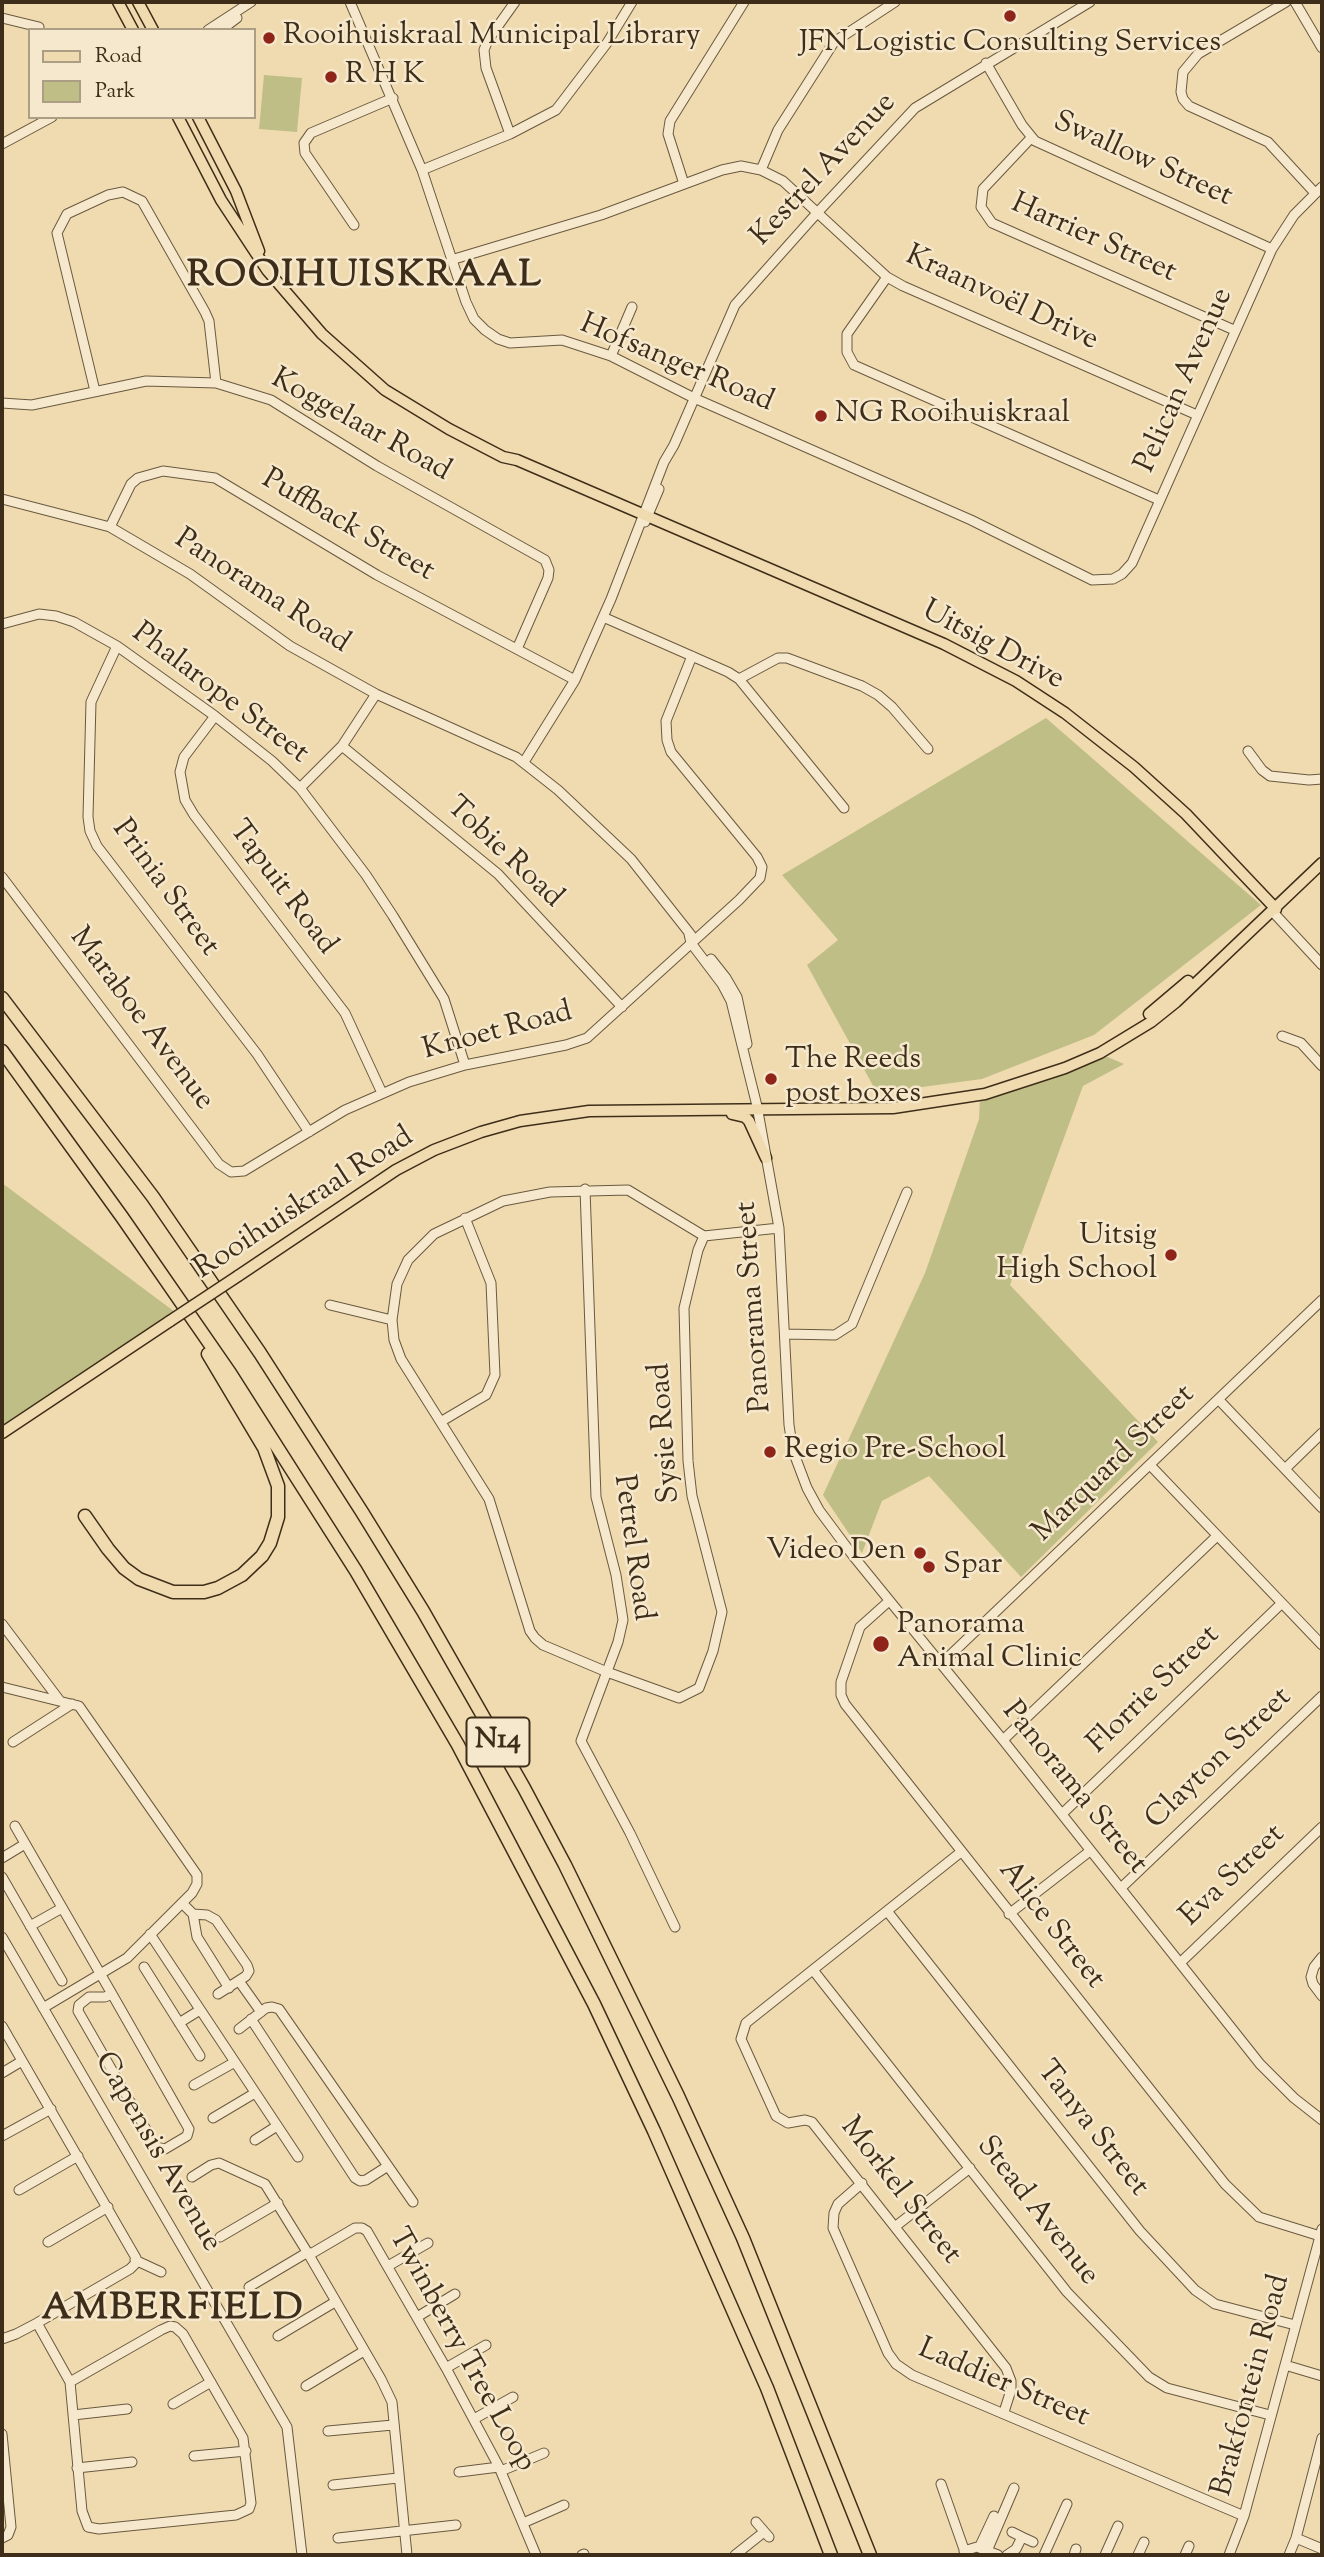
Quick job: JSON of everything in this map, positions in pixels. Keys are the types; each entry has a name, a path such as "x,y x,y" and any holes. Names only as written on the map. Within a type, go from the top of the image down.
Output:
{"highway":[{"name":"N14","path":"2,998 153,1197 260,1353 389,1556 524,1788 565,1864 678,2096 743,2238 870,2555"},
{"name":"N14","path":"2,1051 230,1373 337,1542 458,1745 594,2004 654,2131 767,2388 831,2555"},
{"path":"84,1164 96,1188 190,1325 264,1448 278,1486 279,1502 278,1517 270,1543 253,1566 218,1588 188,1593 156,1587 132,1573 108,1549 86,1516"}],"main road":[{"path":"118,2 132,28"},
{"path":"138,2 152,28"},
{"name":"Uitsig Drive","path":"179,119 221,200 267,270 322,334 385,390 514,464 726,557 775,573 944,644 1016,681 1065,713 1134,767 1186,814 1272,908"},
{"name":"Uitsig Drive","path":"199,119 236,191 267,270"},
{"name":"Rooihuiskraal Road","path":"2,1433 396,1170 434,1150 481,1132 520,1121 589,1111 713,1110 839,1103 905,1106 985,1094 1100,1053 1151,1022 1176,1002 1322,857"},
{"name":"Rooihuiskraal Road","path":"1272,908 1322,863"},
{"path":"713,1110 745,1117 756,1131 766,1158"}],"street":[{"path":"211,28 252,2"},
{"path":"224,28 246,11 252,2"},
{"name":"Hofsanger Road","path":"350,2 422,170 466,302 474,319 485,330 498,339 522,343 562,340 611,356 694,398 971,520 1091,580"},
{"path":"510,134 486,68 484,50 515,2"},
{"path":"422,170 547,117 560,106 607,43 632,2"},
{"path":"684,184 668,134 670,121 744,2"},
{"path":"451,260 601,215 732,168 741,166 761,170 778,130 834,42 895,2"},
{"name":"Kestrel Avenue","path":"524,762 575,681 611,599 626,572 664,462 733,307 915,108 1090,2"},
{"path":"1286,2 1198,54 1183,72 1181,92 1189,106 1268,142 1319,190"},
{"path":"1295,2 1322,48"},
{"path":"2,18 39,27"},
{"name":"Swallow Street","path":"986,64 1031,138 1272,249"},
{"path":"354,225 305,153 304,143 311,133 393,98"},
{"path":"2,144 48,119"},
{"name":"Harrier Street","path":"1031,138 982,189 981,207 992,223 1234,330"},
{"name":"Kraanvoël Drive","path":"761,170 783,181 887,277 1197,415"},
{"name":"Pelican Avenue","path":"1091,580 1113,579 1132,563 1272,249 1294,215 1319,190"},
{"path":"95,391 56,238 58,228 67,214 108,195 123,192 142,201 205,312 209,321 216,383"},
{"path":"887,277 846,334 846,352 854,365 1160,500"},
{"path":"611,356 632,307"},
{"name":"Koggelaar Road","path":"2,403 32,405 146,381 216,383 271,400 377,466 545,560 549,570 548,578 517,649"},
{"name":"Puffback Street","path":"110,527 131,484 138,478 163,471 215,478 377,575 575,681"},
{"name":"Panorama Road","path":"2,499 110,527 190,574 287,644 376,694 488,744"},
{"name":"Phalarope Street","path":"2,624 38,614 56,615 74,622 117,646 215,716 272,761 300,788 366,875 443,999 465,1065"},
{"path":"603,617 739,679 844,808"},
{"name":"Prinia Street","path":"117,646 91,702 88,817 90,831 97,846 257,1054 309,1132"},
{"name":"Knoet Road","path":"251,1169 345,1110 382,1093 465,1065 583,1040 622,1007 691,938 740,900 760,878 762,867 759,860 671,752 667,740 666,722 692,656"},
{"path":"739,679 778,658 788,658 862,686 878,695 928,749"},
{"path":"300,788 342,746 376,694"},
{"name":"Tapuit Road","path":"215,716 184,757 180,772 185,800 194,816 345,1013 382,1093"},
{"name":"Panorama Street","path":"488,744 524,762 591,819 631,859 691,938 726,978 737,997 779,1228 789,1425 793,1451 800,1473 819,1510 888,1601 1003,1740 1260,2064 1294,2098 1322,2120"},
{"name":"Tobie Road","path":"342,746 498,874 622,1007"},
{"path":"1248,751 1270,776 1322,779"},
{"name":"Maraboe Avenue","path":"2,877 219,1164 232,1172 251,1169"},
{"name":"Uitsig Drive","path":"1272,908 1322,957"},
{"name":"Uitsig Drive","path":"1272,908 1322,965"},
{"path":"1282,1036 1301,1043 1322,1066"},
{"name":"Petrel Road","path":"585,1189 596,1497 616,1575 623,1620 618,1642 581,1741 630,1833 675,1927"},
{"path":"607,1672 543,1645 530,1631 489,1499 401,1359 394,1340 392,1320 397,1284 408,1260 430,1237 503,1201 550,1192 628,1189 704,1236 779,1228"},
{"path":"785,1334 835,1335 852,1324 907,1192"},
{"path":"442,1421 486,1395 495,1375 491,1283 465,1218"},
{"name":"Sysie Road","path":"607,1672 683,1698 699,1688 713,1651 723,1612 692,1496 688,1461 684,1308 704,1236"},
{"name":"Marquard Street","path":"941,1664 1322,1300"},
{"path":"330,1305 392,1320"},
{"path":"1219,1400 1322,1508"},
{"path":"1285,1469 1322,1433"},
{"path":"1150,1465 1322,1645"},
{"path":"1003,1740 1217,1536"},
{"name":"Alice Street","path":"888,1601 860,1628 841,1682 841,1695 851,1713 1225,2185 1259,2217 1321,2233"},
{"name":"Florrie Street","path":"1062,1814 1282,1603"},
{"path":"2,1624 60,1701"},
{"path":"2,1687 76,1705 192,1864 197,1875 195,1887 182,1903 127,1958 43,2008"},
{"name":"Clayton Street","path":"1121,1888 1322,1696"},
{"path":"13,1742 76,1705"},
{"path":"15,1826 190,2129 187,2136 165,2149 156,2147 78,2011 79,2005 89,1997 112,1994"},
{"name":"Eva Street","path":"1180,1963 1322,1827"},
{"path":"2,1858 25,1844"},
{"path":"1009,1914 1090,1851"},
{"path":"813,1970 961,1852"},
{"path":"2,1878 62,1982"},
{"path":"182,1903 193,1914 197,1937 229,1988"},
{"path":"30,1926 62,1908"},
{"name":"Tanya Street","path":"887,1911 1140,2231 1195,2290 1215,2304 1295,2325"},
{"path":"193,1914 216,1920 245,1961 248,1973 218,1994"},
{"path":"150,1934 298,2157"},
{"name":"Capensis Avenue","path":"2,1937 288,2427 302,2555"},
{"path":"1322,1957 1314,1967 1311,1977 1322,1996"},
{"path":"144,1967 200,2056"},
{"name":"Morkel Street","path":"813,1970 746,2022 741,2033 742,2044 775,2114 788,2123 805,2120 812,2122 1006,2368 1012,2390 1004,2412"},
{"name":"Stead Avenue","path":"813,1970 1086,2313 1154,2382 1161,2387 1185,2394 1270,2415"},
{"path":"239,1981 261,2012"},
{"path":"239,2029 272,2007 281,2012 414,2202"},
{"path":"179,2023 200,2010"},
{"path":"251,2019 355,2178 366,2180 388,2165"},
{"path":"2,2026 134,2251 135,2262"},
{"path":"2,2073 22,2061"},
{"path":"194,2085 235,2062"},
{"path":"213,2118 254,2093"},
{"path":"2,2136 51,2109"},
{"path":"255,2140 277,2126"},
{"path":"19,2190 78,2156"},
{"path":"191,2177 211,2165 222,2164 261,2181 269,2188 391,2398 407,2555"},
{"path":"896,2226 970,2168"},
{"name":"Laddier Street","path":"862,2183 838,2204 834,2213 834,2228 892,2360 902,2369 1244,2516"},
{"path":"220,2237 278,2203"},
{"path":"48,2242 108,2207"},
{"name":"Twinberry Tree Loop","path":"308,2254 351,2230 360,2227 367,2231 474,2419 500,2469 536,2555"},
{"name":"Brakfontein Road","path":"1229,2555 1244,2516 1321,2233"},
{"path":"388,2266 428,2244"},
{"path":"249,2287 308,2254"},
{"path":"135,2262 161,2272"},
{"path":"2,2339 37,2323 135,2262"},
{"path":"417,2317 455,2294"},
{"path":"278,2336 335,2302"},
{"path":"37,2323 70,2382 82,2511 88,2527 99,2529 209,2518 242,2514 249,2509 251,2503 243,2438 183,2334 172,2326 70,2382"},
{"path":"446,2368 486,2345"},
{"path":"306,2386 364,2351"},
{"path":"1285,2365 1322,2376"},
{"path":"173,2404 211,2382"},
{"path":"474,2419 513,2397"},
{"path":"73,2415 127,2409"},
{"path":"328,2431 393,2425"},
{"path":"2,2434 3,2470 11,2527 8,2535 2,2538"},
{"path":"1289,2555 1296,2538 1322,2438"},
{"path":"194,2456 246,2451"},
{"path":"459,2472 500,2469 544,2453"},
{"path":"77,2468 132,2462"},
{"path":"333,2485 398,2478"},
{"path":"941,2484 965,2553 982,2549"},
{"path":"982,2549 1012,2488"},
{"path":"1044,2555 1067,2504"},
{"path":"523,2523 564,2505"},
{"path":"982,2549 994,2516"},
{"path":"735,2555 766,2535 756,2522"},
{"path":"338,2538 456,2525"},
{"path":"1108,2555 1119,2528"},
{"path":"1012,2532 1033,2542"},
{"path":"959,2536 998,2555"},
{"path":"1007,2555 1017,2552 1022,2537"},
{"path":"1296,2538 1322,2549"},
{"path":"1139,2555 1144,2542"}],"green space":[{"path":"264,75 302,78 297,132 259,129"},
{"path":"1046,718 1261,905 1094,1035 982,1079 877,1093 807,965 838,940 782,875"},
{"path":"1103,1055 1124,1064 1083,1086 1010,1285 1158,1442 1021,1577 929,1476 882,1501 862,1553 823,1495 925,1273 979,1119 980,1098"},
{"path":"2,1183 179,1315 2,1429"}],"place":[{"name":"JFN Logistic Consulting Services","path":"1010,16"},
{"name":"Rooihuiskraal Municipal Library","path":"269,38"},
{"name":"R H K","path":"331,77"},
{"name":"NG Rooihuiskraal","path":"821,416"},
{"name":"The Reeds post boxes","path":"771,1079"},
{"name":"Uitsig High School","path":"1171,1255"},
{"name":"Regio Pre-School","path":"770,1452"},
{"name":"Video Den","path":"920,1553"},
{"name":"Spar","path":"929,1567"},
{"name":"Panorama Animal Clinic","path":"881,1644"}],"district":[{"name":"ROOIHUISKRAAL","path":"365,279"},
{"name":"AMBERFIELD","path":"173,2312"}]}
